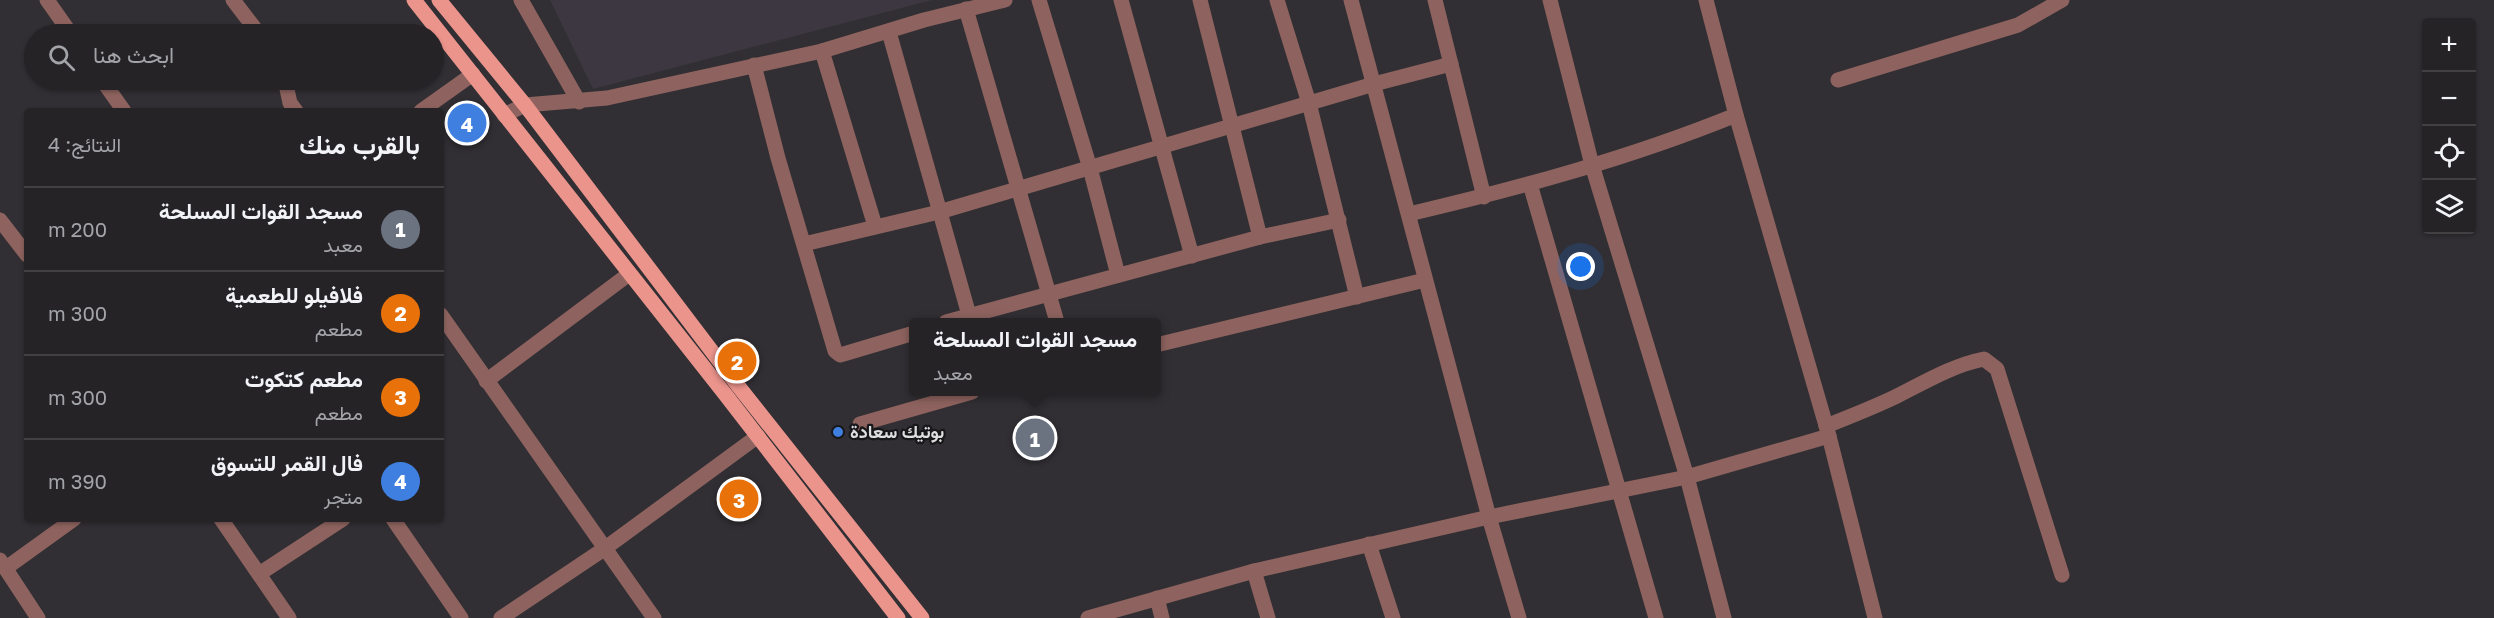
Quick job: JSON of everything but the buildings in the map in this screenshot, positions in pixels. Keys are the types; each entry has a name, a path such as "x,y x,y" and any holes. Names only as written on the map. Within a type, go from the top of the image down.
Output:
{"main road":[{"path":"414,0 433,24"},
{"path":"440,0 525,105 739,387 922,618"},
{"path":"444,38 758,436 898,618"}],"street":[{"path":"47,0 64,24"},
{"path":"233,0 252,24"},
{"path":"521,0 579,102"},
{"path":"504,115 525,105 607,98 822,51 966,9 1005,0"},
{"path":"1039,0 1090,168 1118,275"},
{"path":"1120,0 1192,256"},
{"path":"1200,0 1260,237"},
{"path":"1277,0 1310,103 1356,297"},
{"path":"1351,0 1489,517 1519,618"},
{"path":"1435,0 1484,196"},
{"path":"1550,0 1592,165 1687,477 1724,618"},
{"path":"1706,0 1736,115 1827,431 1875,618"},
{"path":"1838,80 2018,24 2062,0"},
{"path":"966,9 1056,318"},
{"path":"889,32 969,315"},
{"path":"822,51 875,226"},
{"path":"804,244 939,212 1374,84 1450,64"},
{"path":"754,65 778,158 835,351 840,355 909,334"},
{"path":"425,108 473,74"},
{"path":"109,90 122,108"},
{"path":"287,90 290,103 294,108"},
{"path":"1409,214 1530,184 1681,137 1736,115"},
{"path":"1530,184 1656,618"},
{"path":"0,220 5,239 24,253"},
{"path":"959,318 1260,237 1339,220"},
{"path":"486,381 629,274"},
{"path":"1161,344 1425,280"},
{"path":"444,319 654,618"},
{"path":"1088,618 1254,572 1369,544 1687,477 1827,431 1921,383 1984,359 1997,369 2062,575"},
{"path":"860,424 958,396"},
{"path":"501,618 604,549 758,436"},
{"path":"38,618 3,564 69,522"},
{"path":"223,522 289,618"},
{"path":"259,574 338,522"},
{"path":"395,522 460,618"},
{"path":"1369,544 1393,618"},
{"path":"1254,572 1268,618"},
{"path":"1157,598 1162,618"}],"shaded area":[{"path":"550,0 932,0 593,89"}],"place":[{"name":"فال القمر للتسوق","path":"467,123"},
{"name":"فلافيلو للطعمية","path":"737,361"},
{"name":"بوتيك سعادة","path":"838,432"},
{"name":"مسجد القوات المسلحة","path":"1035,438"},
{"name":"مطعم كتكوت","path":"739,499"}]}
